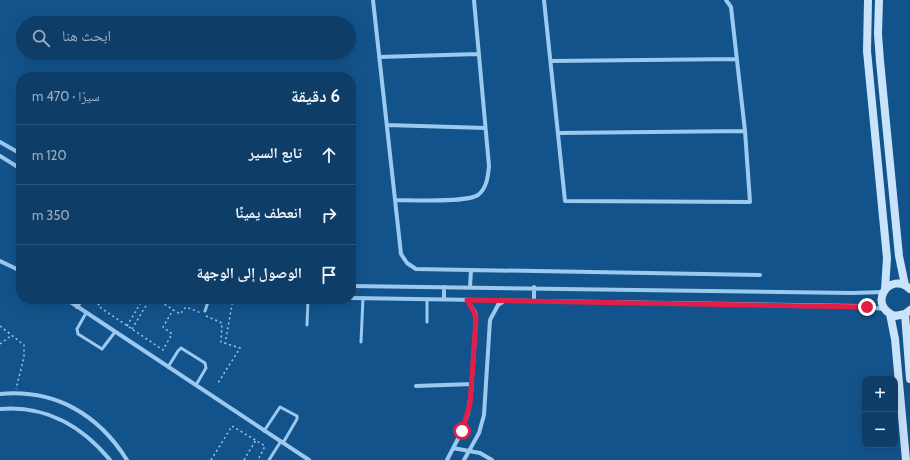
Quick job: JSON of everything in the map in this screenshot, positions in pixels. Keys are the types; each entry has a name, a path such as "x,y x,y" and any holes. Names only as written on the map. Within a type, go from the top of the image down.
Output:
{"street":[{"path":"373,0 401,254 407,263 416,268 471,270 760,275"},
{"path":"395,200 466,199 478,194 488,178 489,166 484,128 474,0"},
{"path":"544,0 566,202 750,202 745,131 731,7 726,0"},
{"path":"868,0 868,58 887,258 884,291 881,301 887,312 895,339 906,460"},
{"path":"356,286 534,287 852,293 884,291 892,284 908,287 899,256 879,54 879,0"},
{"path":"379,57 478,54"},
{"path":"551,61 737,59"},
{"path":"387,125 484,128"},
{"path":"558,133 745,131"},
{"path":"0,142 16,151"},
{"path":"0,156 16,166"},
{"path":"0,262 16,269"},
{"path":"470,287 471,270"},
{"path":"444,287 444,299"},
{"path":"534,287 534,301"},
{"path":"356,298 858,306 887,312 895,316 908,312 910,379"},
{"path":"447,460 462,431 468,413 472,384 476,319 467,300"},
{"path":"464,460 479,433 484,415 490,320 498,305 505,300"},
{"path":"73,304 309,460"},
{"path":"416,386 472,384"},
{"path":"0,394 15,393 40,395 64,403 86,415 106,431 127,460"},
{"path":"0,409 13,408 36,410 58,417 78,428 95,443 110,460"},
{"path":"453,448 480,453 492,460"}],"lane":[{"path":"361,342 363,298"},
{"path":"427,299 427,322"},
{"path":"206,311 208,304"},
{"path":"307,325 308,304"},
{"path":"86,313 77,329 78,334 102,349 115,332"},
{"path":"168,367 181,348 205,363 206,368 196,386"},
{"path":"264,430 280,406 297,416 297,419 269,460"}],"path":[{"path":"99,304 98,306 163,350 172,334 163,327 173,310"},
{"path":"127,326 141,304"},
{"path":"164,304 181,314 187,307 221,322 220,341 240,348 218,383"},
{"path":"225,344 232,304"},
{"path":"132,329 146,305"},
{"path":"0,326 24,345 24,357 15,393"},
{"path":"0,344 12,335"},
{"path":"211,460 232,426 266,446 258,460"},
{"path":"244,460 256,440"}],"route":[{"path":"462,431 466,422 470,404 476,319 471,305 467,300 867,307"}]}
